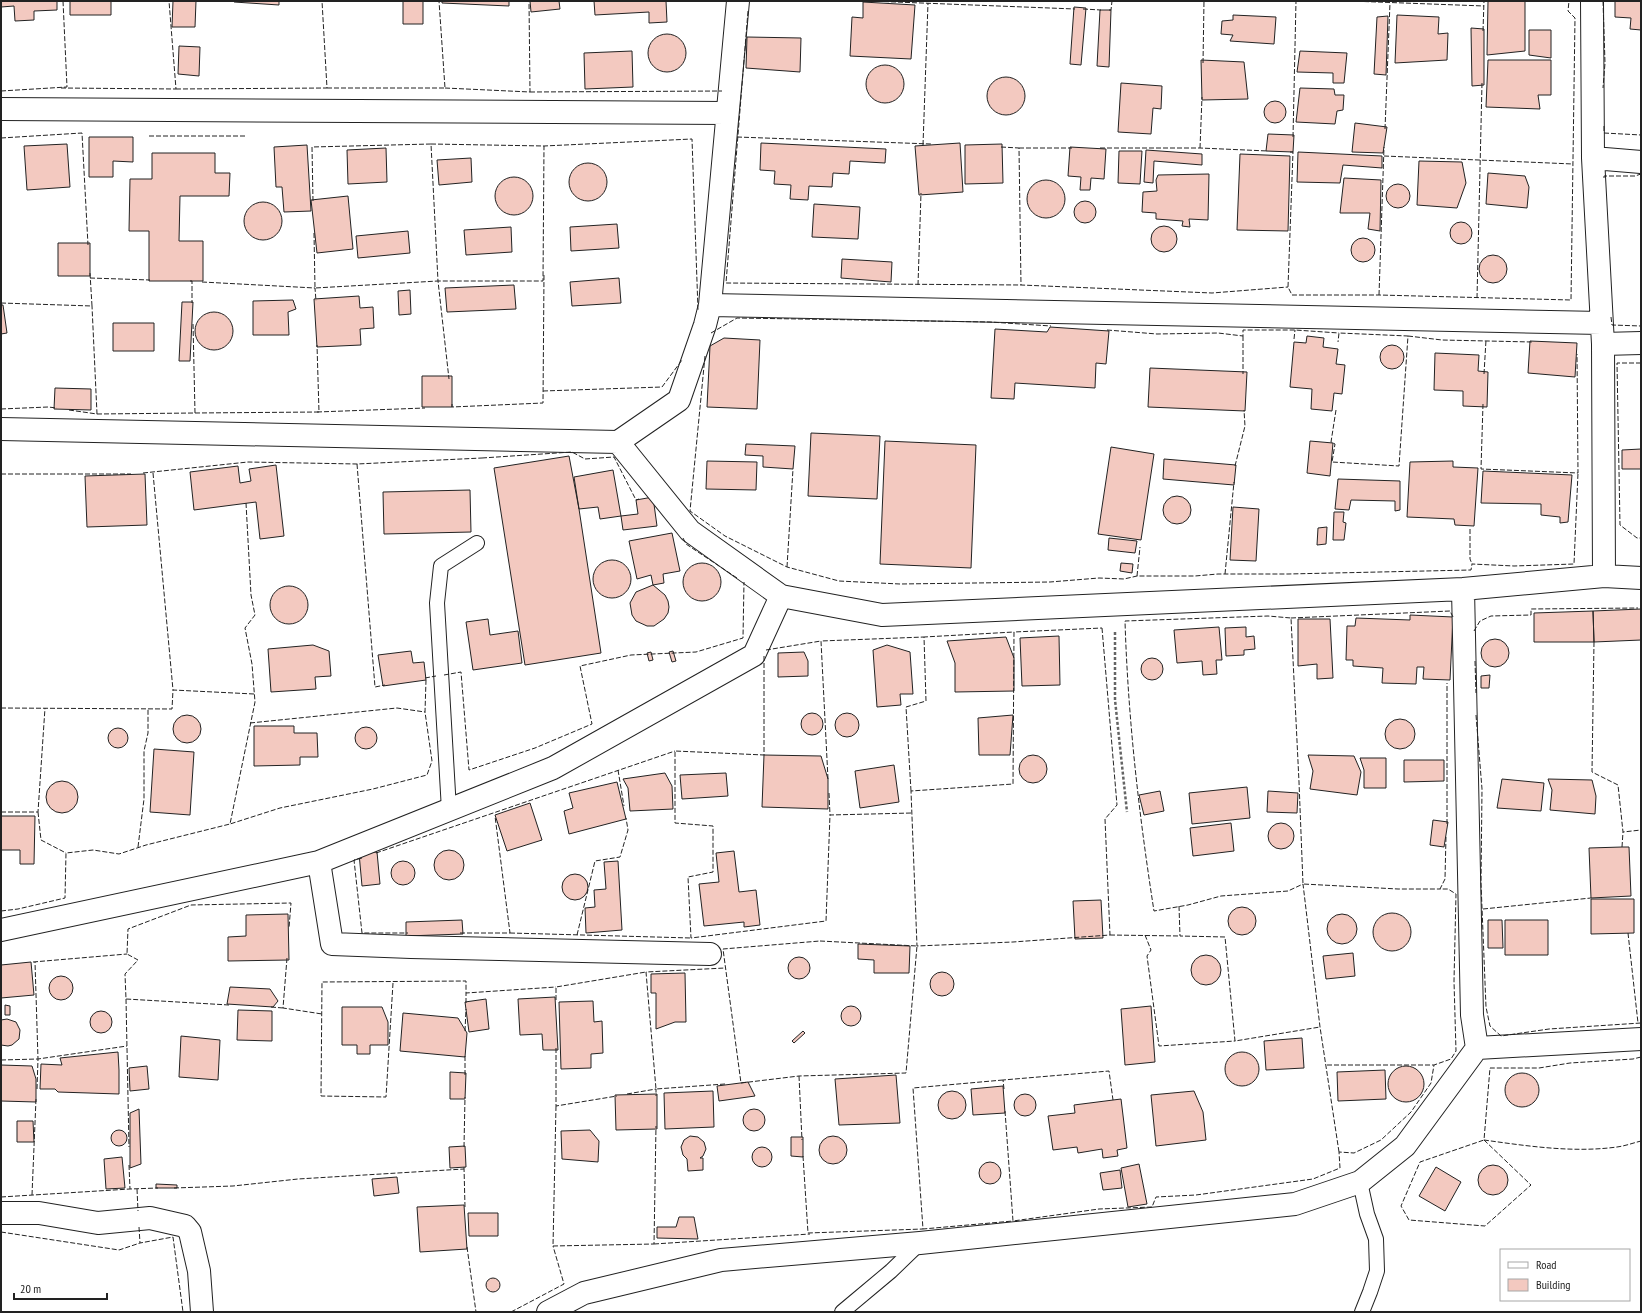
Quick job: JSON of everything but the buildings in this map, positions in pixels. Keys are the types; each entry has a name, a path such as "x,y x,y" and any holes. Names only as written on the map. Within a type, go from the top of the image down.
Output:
{"street":[{"path":"1,430 618,442 679,400 705,325 710,305 738,1"},
{"path":"1592,1 1593,158 1602,333 1604,576"},
{"path":"1,109 727,113"},
{"path":"1593,158 1641,162"},
{"path":"710,305 1602,333 1641,343"},
{"path":"618,442 690,531 781,596 882,615 1463,589 1604,576 1641,578"},
{"path":"548,1312 584,1293 721,1260 920,1243 1295,1204 1360,1182 1405,1146 1477,1048 1472,1015 1463,589"},
{"path":"1,930 319,862 553,768 754,655 781,596"},
{"path":"319,862 332,944 710,954"},
{"path":"1477,1048 1641,1039"},
{"path":"1,1213 39,1213 98,1223 150,1218 185,1226 190,1232 199,1271 202,1312"}],"lane":[{"path":"449,810 437,603 441,566 476,543"},
{"path":"1360,1182 1367,1214 1376,1239 1376,1270 1370,1292 1362,1312"},
{"path":"842,1312 891,1271 920,1243"}],"path":[{"path":"1114,604 1115,700 1127,812"}],"fence":[{"path":"1,91 67,87 63,1"},
{"path":"61,88 176,89 169,1"},
{"path":"176,89 327,88 322,1"},
{"path":"327,88 445,88 439,1"},
{"path":"445,88 530,92 529,1"},
{"path":"870,1 1075,9"},
{"path":"1109,10 1111,10 1112,1"},
{"path":"1203,63 1204,1"},
{"path":"1293,137 1296,1"},
{"path":"1350,1 1484,6"},
{"path":"1483,31 1484,1"},
{"path":"1290,152 1293,152 1288,287 1292,295 1379,295 1571,300 1575,18 1568,11 1569,1"},
{"path":"1603,1 1605,63 1603,88"},
{"path":"923,145 928,3"},
{"path":"1385,129 1390,3"},
{"path":"1083,9 1101,10"},
{"path":"748,11 726,283 1021,285 1212,293 1288,287"},
{"path":"1477,298 1482,83"},
{"path":"530,92 722,91"},
{"path":"1200,148 1202,97"},
{"path":"1604,126 1604,133 1641,135"},
{"path":"1,138 82,133 88,245"},
{"path":"149,136 245,136"},
{"path":"737,137 931,144"},
{"path":"431,144 544,146 692,139 698,310"},
{"path":"313,201 312,147 431,144 438,281 543,281 544,146"},
{"path":"1001,147 1019,148 1021,285"},
{"path":"1379,295 1384,147"},
{"path":"1019,148 1072,148"},
{"path":"1100,148 1200,148 1268,151"},
{"path":"1384,156 1573,164"},
{"path":"1604,178 1604,176 1635,176 1641,174"},
{"path":"918,285 921,193"},
{"path":"314,233 315,288 438,281 449,379"},
{"path":"1,303 92,306 90,273"},
{"path":"452,404 452,407 543,403 544,274"},
{"path":"90,278 150,280"},
{"path":"190,281 192,281 192,303"},
{"path":"202,282 315,288 316,301"},
{"path":"69,410 97,414 92,306"},
{"path":"1611,317 1612,325 1641,326"},
{"path":"711,333 737,318 990,322 1051,326"},
{"path":"97,414 195,413 193,323"},
{"path":"1107,330 1157,334 1218,333 1243,336 1243,330 1295,330 1339,333"},
{"path":"1294,339 1295,330"},
{"path":"1336,410 1331,442 1335,444 1332,462 1399,466 1408,336 1339,333 1338,342"},
{"path":"1243,336 1243,374"},
{"path":"1408,336 1442,340 1532,342"},
{"path":"1484,374 1486,340"},
{"path":"195,413 319,412 317,345"},
{"path":"1483,404 1481,469 1578,473 1577,354"},
{"path":"705,356 690,511 725,536 787,567 839,581 900,584 1050,582 1099,578 1124,579 1137,576 1471,570 1472,564 1514,566 1574,564 1578,473"},
{"path":"543,391 662,387 682,360"},
{"path":"1641,363 1617,363 1620,525 1637,538 1641,538"},
{"path":"1,409 57,408"},
{"path":"317,412 425,408"},
{"path":"1235,466 1245,426 1244,410"},
{"path":"482,458 572,452 585,459 614,457 636,500 639,499"},
{"path":"143,473 248,462 357,464 482,458"},
{"path":"357,464 375,687 385,685"},
{"path":"787,567 793,469"},
{"path":"153,473 173,690 254,694"},
{"path":"1,474 131,474"},
{"path":"1225,574 1234,482"},
{"path":"246,503 251,595 255,615 245,628 252,664 255,702 230,824 280,808 373,789 427,775 432,761 425,712 426,680"},
{"path":"1470,529 1470,559 1472,564"},
{"path":"683,538 686,544 737,578"},
{"path":"1137,576 1140,547"},
{"path":"444,675 461,672 469,770 535,748 592,724 580,666 631,655 696,652 743,638 744,582"},
{"path":"1474,631 1480,621 1491,616 1531,615 1531,609 1638,608"},
{"path":"1291,618 1450,611 1453,617"},
{"path":"1339,1152 1320,1027 1303,884 1288,891 1221,896 1188,905 1154,911 1135,767 1126,658 1125,621 1268,616 1291,618 1303,884 1398,889 1440,889"},
{"path":"1102,628 1117,805 1105,819 1110,935 1013,942 917,946 911,791 1013,784 1014,632 1102,628"},
{"path":"911,791 906,707 926,701 924,637 1014,632"},
{"path":"828,779 821,641 924,637"},
{"path":"766,650 821,641"},
{"path":"1594,642 1592,772 1618,785 1623,832 1641,830"},
{"path":"764,656 764,755 675,751 675,823 713,826 713,872 688,877 691,938 826,921 830,815"},
{"path":"1475,661 1476,693"},
{"path":"425,678 436,676"},
{"path":"1447,683 1447,824"},
{"path":"1,708 172,709 173,690"},
{"path":"1,812 38,812 45,708"},
{"path":"250,723 397,708 425,712"},
{"path":"138,847 144,799 144,751 148,733 148,709"},
{"path":"1476,715 1482,789 1481,883 1486,1007 1490,1026 1501,1036 1549,1029 1641,1023"},
{"path":"376,853 675,751"},
{"path":"618,770 624,806"},
{"path":"829,793 830,815 912,813"},
{"path":"38,812 41,840 66,853"},
{"path":"460,933 510,933 495,816"},
{"path":"577,935 595,861 620,857 628,830 626,818"},
{"path":"1,911 18,909 65,898 66,853 93,850 119,854 146,845 230,824"},
{"path":"1622,847 1623,832"},
{"path":"1005,1111 1013,1221 1099,1209 1152,1207 1156,1197 1196,1195 1313,1179 1340,1168 1339,1152 1354,1153 1381,1140 1411,1112 1431,1083 1434,1065 1451,1059 1456,1051 1454,981 1456,894 1448,889 1440,889 1445,879 1446,836"},
{"path":"362,858 354,860 362,933 408,933"},
{"path":"1483,909 1591,898"},
{"path":"229,1005 126,999 125,974 138,960 127,954 128,929 191,905 291,903 289,928"},
{"path":"1179,906 1180,936 1225,937 1235,1041 1320,1027"},
{"path":"510,933 691,938"},
{"path":"1628,933 1638,1023"},
{"path":"1110,935 1180,936"},
{"path":"1145,935 1151,950 1147,956 1159,1046 1235,1041"},
{"path":"820,941 917,946 906,1073 799,1076 741,1083 723,949 820,941"},
{"path":"33,962 127,954"},
{"path":"287,958 283,1008 322,1014"},
{"path":"1,1060 38,1059 35,962"},
{"path":"725,968 646,972 656,1089 725,1084"},
{"path":"556,1000 556,987 646,972"},
{"path":"393,983 386,1097 321,1096 322,982 466,981 466,993 556,987"},
{"path":"466,993 466,1003"},
{"path":"126,999 129,1147"},
{"path":"271,1007 283,1008"},
{"path":"465,1031 466,1009"},
{"path":"37,1089 38,1059 127,1046"},
{"path":"556,1048 556,1106 617,1096"},
{"path":"465,1055 465,1075"},
{"path":"1641,1057 1633,1059 1570,1063 1539,1068 1490,1068 1484,1140 1567,1149 1600,1149 1617,1147 1641,1141"},
{"path":"1327,1065 1434,1065"},
{"path":"1004,1089 1003,1080 1109,1071 1113,1100"},
{"path":"799,1076 802,1140"},
{"path":"1003,1080 913,1088 923,1229 1013,1221"},
{"path":"627,1094 656,1089 656,1096"},
{"path":"464,1147 465,1097"},
{"path":"32,1195 36,1099"},
{"path":"556,1106 553,1246 654,1244 656,1126"},
{"path":"1484,1140 1531,1185 1485,1226 1409,1220 1401,1206 1420,1162 1484,1140"},
{"path":"803,1156 808,1233 923,1229"},
{"path":"129,1165 130,1189 158,1188"},
{"path":"464,1167 465,1207"},
{"path":"174,1188 233,1186 298,1179 464,1169"},
{"path":"1,1197 130,1189"},
{"path":"137,1189 138,1211"},
{"path":"139,1227 140,1243 173,1237 183,1312"},
{"path":"1,1232 119,1250 140,1243"},
{"path":"654,1244 810,1234"},
{"path":"511,1312 564,1284 553,1246"},
{"path":"467,1247 476,1312"}]}
